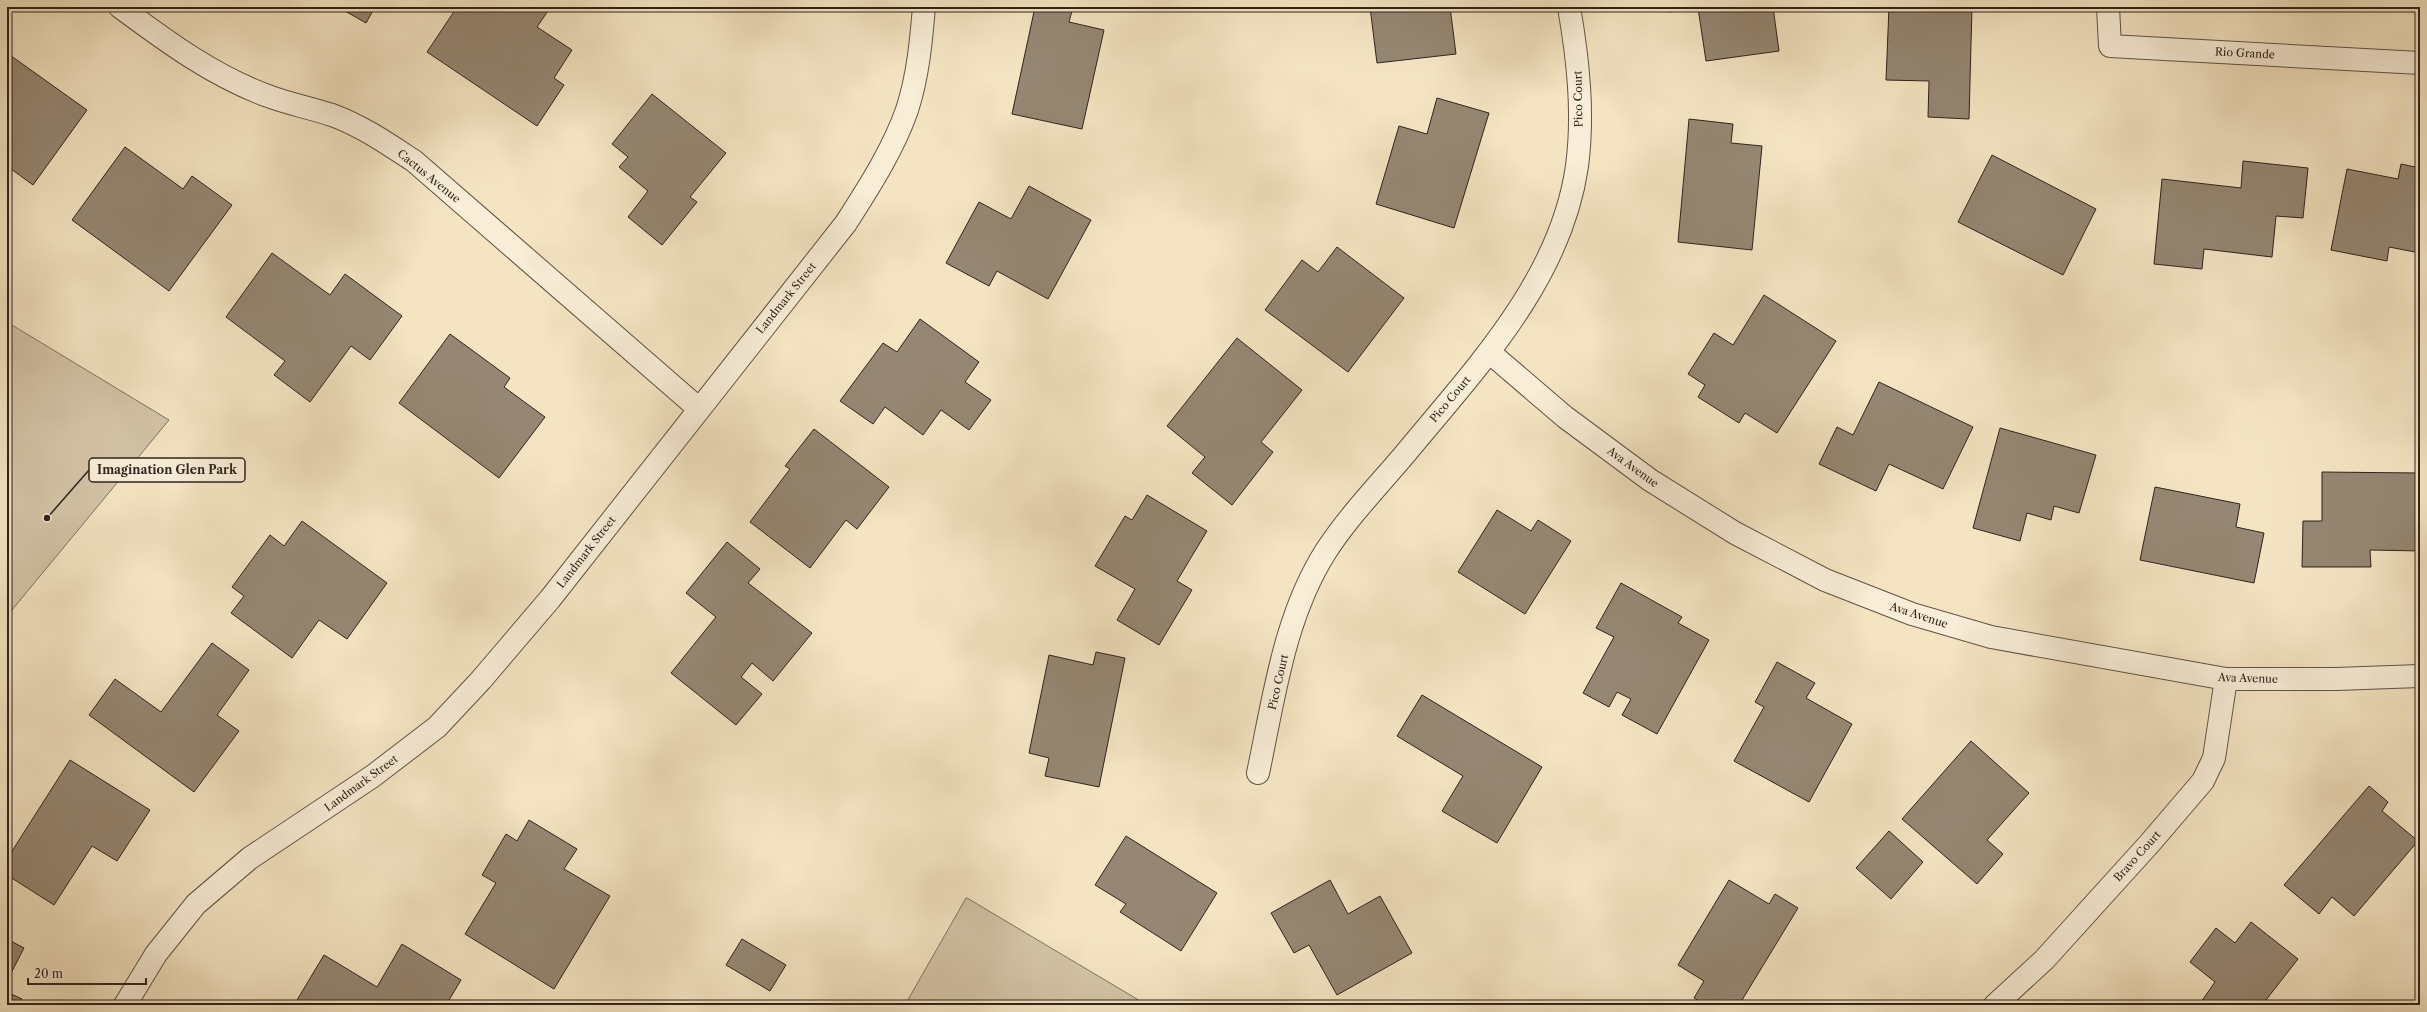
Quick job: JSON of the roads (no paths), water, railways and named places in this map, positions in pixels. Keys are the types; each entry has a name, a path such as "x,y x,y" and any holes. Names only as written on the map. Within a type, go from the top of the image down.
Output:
{"street":[{"name":"Cactus Avenue","path":"120,7 171,45 217,72 267,96 333,116 352,124 371,133 414,161 698,408"},
{"name":"Landmark Street","path":"125,1005 156,954 196,904 250,858 373,776 437,727 481,680 550,599 698,408 846,223 879,170 907,110 920,56 924,7"},
{"name":"Pico Court","path":"1258,773 1282,659 1301,601 1326,552 1489,352 1537,281 1563,221 1577,166 1580,113 1578,56 1568,7"},
{"name":"Rio Grande","path":"2108,7 2110,46 2420,63"},
{"name":"Ava Avenue","path":"1489,352 1565,417 1650,480 1735,533 1825,580 1912,614 1991,637 2226,679 2336,679 2420,676"},
{"name":"Bravo Court","path":"1995,1005 2044,960 2150,843 2203,781 2214,758 2226,679"}],"place":[{"name":"Imagination Glen Park","path":"47,518"}]}
